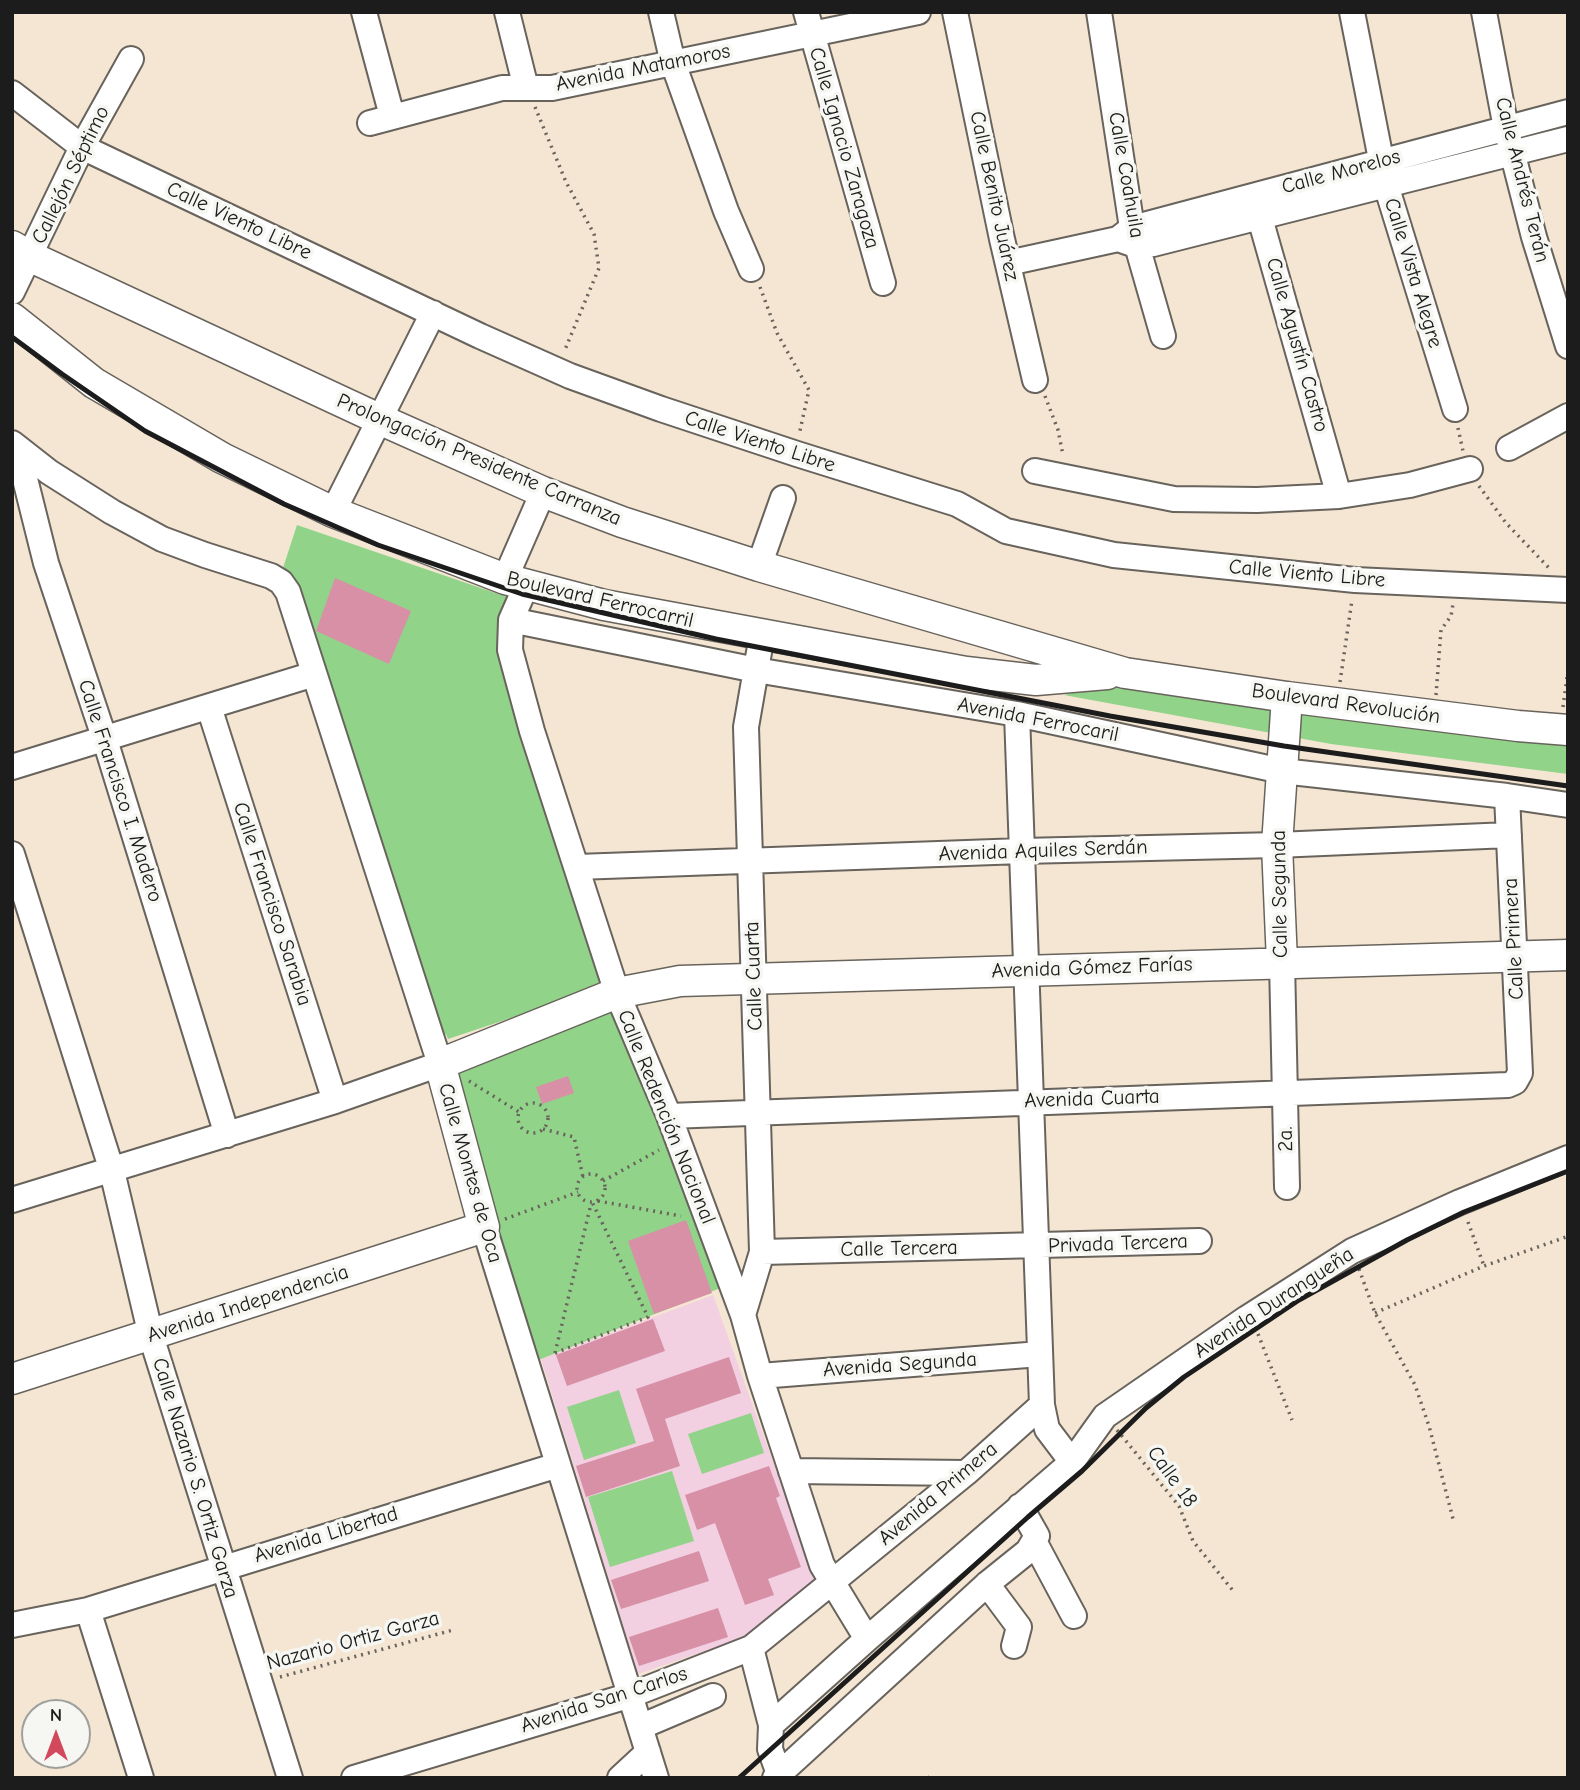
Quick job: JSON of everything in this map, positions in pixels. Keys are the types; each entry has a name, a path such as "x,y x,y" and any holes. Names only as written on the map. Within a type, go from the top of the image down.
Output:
{"main road":[{"name":"Prolongación Presidente Carranza","path":"22,251 379,419 543,492 622,522 759,566 1125,673"},
{"name":"Boulevard Ferrocarril","path":"12,318 94,383 222,458 333,512 515,582 604,605 966,672 1036,680 1125,673"},
{"name":"Boulevard Revolución","path":"1125,673 1287,697 1564,730"},
{"name":"Calle Segunda","path":"1282,962 1277,845 1287,697"},
{"name":"Avenida Gómez Farías","path":"617,993 680,981 754,978 1568,955"},
{"path":"440,1064 617,993"},
{"name":"Calle Montes de Oca","path":"440,1064 484,1227"},
{"name":"Avenida Independencia","path":"12,1379 484,1227"}],"street":[{"name":"Avenida Matamoros","path":"364,12 381,120 502,88 552,88 673,63 809,23 918,12"},
{"path":"507,12 526,88"},
{"path":"661,12 673,63 726,211 751,270"},
{"name":"Calle Benito Juárez","path":"955,12 1035,380"},
{"name":"Calle Coahuila","path":"1099,12 1129,238 1163,336"},
{"name":"Calle Vista Alegre","path":"1352,12 1383,173 1455,409"},
{"name":"Calle Andrés Terán","path":"1484,12 1506,128 1534,237 1568,346"},
{"name":"Calle Ignacio Zaragoza","path":"809,23 883,283"},
{"name":"Callejón Séptimo","path":"12,292 22,251 131,59"},
{"name":"Calle Viento Libre","path":"12,93 82,147 557,370 661,410 957,504 1006,531 1114,555 1355,580 1568,590"},
{"name":"Calle Morelos","path":"1008,263 1129,238 1153,244 1257,206 1383,173 1506,128 1568,112"},
{"name":"Calle Morelos","path":"1383,173 1514,153 1568,139"},
{"name":"Calle Agustín Castro","path":"1257,206 1339,496"},
{"path":"333,512 433,313"},
{"path":"1509,448 1568,416"},
{"name":"Calle Montes de Oca","path":"15,445 83,495 162,539 271,576 281,582 288,592 440,1064"},
{"name":"Calle Francisco I. Madero","path":"15,445 46,563 105,740 227,1135"},
{"path":"1035,471 1174,499 1256,500 1339,496 1410,485 1469,469"},
{"name":"Calle Redención Nacional","path":"543,492 515,582 511,620 510,650 531,731 617,993 669,1116 743,1315 760,1376 822,1565 867,1639"},
{"path":"759,566 783,498"},
{"name":"Avenida Ferrocaril","path":"511,620 756,670 1017,714 1282,771 1568,805"},
{"name":"Calle Cuarta","path":"743,1315 762,1252 746,727 762,635"},
{"path":"12,768 314,674"},
{"name":"Calle Francisco Sarabia","path":"209,707 335,1101"},
{"path":"1017,714 1042,1405 1047,1429 1072,1462"},
{"name":"Calle Primera","path":"1507,796 1520,1073 1515,1082"},
{"name":"Avenida Aquiles Serdán","path":"577,867 1509,835"},
{"name":"Calle Nazario S. Ortiz Garza","path":"12,854 112,1171 151,1336 290,1778"},
{"name":"Calle Segunda","path":"1282,962 1284,1091"},
{"path":"12,1200 335,1101 440,1064"},
{"name":"Avenida Cuarta","path":"669,1116 1284,1091 1508,1085 1515,1082"},
{"name":"2a.","path":"1284,1091 1287,1187"},
{"name":"Avenida Durangueña","path":"771,1725 1072,1462 1105,1416 1247,1318 1352,1251 1460,1202 1568,1158"},
{"name":"Calle Montes de Oca","path":"484,1227 656,1778"},
{"name":"Privada Tercera","path":"1037,1246 1199,1241"},
{"name":"Calle Tercera","path":"762,1252 1037,1246"},
{"name":"Avenida Segunda","path":"760,1376 1040,1354"},
{"name":"Avenida Primera","path":"832,1581 966,1474 1042,1405"},
{"name":"Avenida Libertad","path":"12,1625 88,1609 558,1465"},
{"path":"791,1471 966,1474"},
{"path":"751,1647 771,1725 770,1749 777,1776 987,1584 1028,1551 1037,1536 1020,1506"},
{"path":"1035,1543 1074,1616"},
{"name":"Avenida San Carlos","path":"354,1778 631,1695 751,1647 832,1581"},
{"path":"987,1584 1019,1627 1014,1646"},
{"path":"88,1609 141,1778"},
{"path":"640,1727 713,1696"},
{"path":"620,1778 648,1752"}],"path":[{"path":"526,88 566,182 594,234 598,268 557,370"},
{"path":"751,270 758,281 776,333 809,390 797,454"},
{"path":"1035,380 1042,388 1058,430 1068,478"},
{"path":"1455,409 1460,441 1469,469 1482,491 1506,523 1551,570"},
{"path":"1337,703 1355,580"},
{"path":"1435,716 1441,630 1451,616 1457,585"},
{"path":"1564,730 1568,670"},
{"path":"440,1064 519,1112"},
{"path":"543,1129 547,1115 543,1107 530,1104 519,1112 518,1122 524,1130 534,1133 543,1129 574,1137 583,1177"},
{"path":"603,1181 659,1150"},
{"path":"594,1201 648,1317 555,1353 594,1201 603,1195 605,1186 597,1175 583,1177 578,1183 578,1192 583,1199 594,1201 681,1216"},
{"path":"484,1227 578,1192"},
{"path":"1460,1202 1484,1266"},
{"path":"1375,1313 1484,1266 1566,1237"},
{"path":"1352,1251 1375,1313 1415,1385 1429,1426 1453,1519"},
{"path":"1247,1318 1255,1329 1292,1420"},
{"name":"Calle 18","path":"1105,1416 1179,1506 1192,1541 1234,1592"},
{"name":"Nazario Ortiz Garza","path":"261,1682 453,1630"}],"shaded area":[{"path":"713,1295 817,1584 746,1637 638,1674 541,1359"}],"green space":[{"path":"297,525 510,598 503,640 616,983 448,1039 446,1034 437,1038 281,574"},
{"path":"1122,681 1568,740 1568,774 1331,744 1064,695"},
{"path":"616,998 728,1285 531,1363 445,1066"},
{"path":"619,1390 636,1443 584,1460 567,1407"},
{"path":"751,1413 764,1453 702,1474 688,1434"},
{"path":"672,1471 694,1541 610,1567 588,1497"}],"building":[{"path":"335,578 411,611 389,664 316,631"},
{"path":"568,1076 574,1093 542,1104 536,1087"},
{"path":"686,1220 712,1293 654,1314 628,1241"},
{"path":"653,1319 665,1351 567,1386 556,1355"},
{"path":"729,1357 741,1393 665,1419 680,1466 586,1497 576,1466 654,1441 636,1389"},
{"path":"769,1466 780,1496 776,1498 801,1567 768,1579 774,1595 745,1605 715,1523 697,1530 685,1495"},
{"path":"699,1551 709,1581 621,1609 611,1580"},
{"path":"718,1608 728,1637 639,1666 629,1637"}],"railway":[{"path":"12,337 145,431 284,504 378,545 522,594 716,639 1110,716 1284,746 1568,786"},
{"path":"739,1778 1082,1471 1146,1408 1184,1377 1299,1300 1407,1240 1464,1212 1568,1171"}]}
